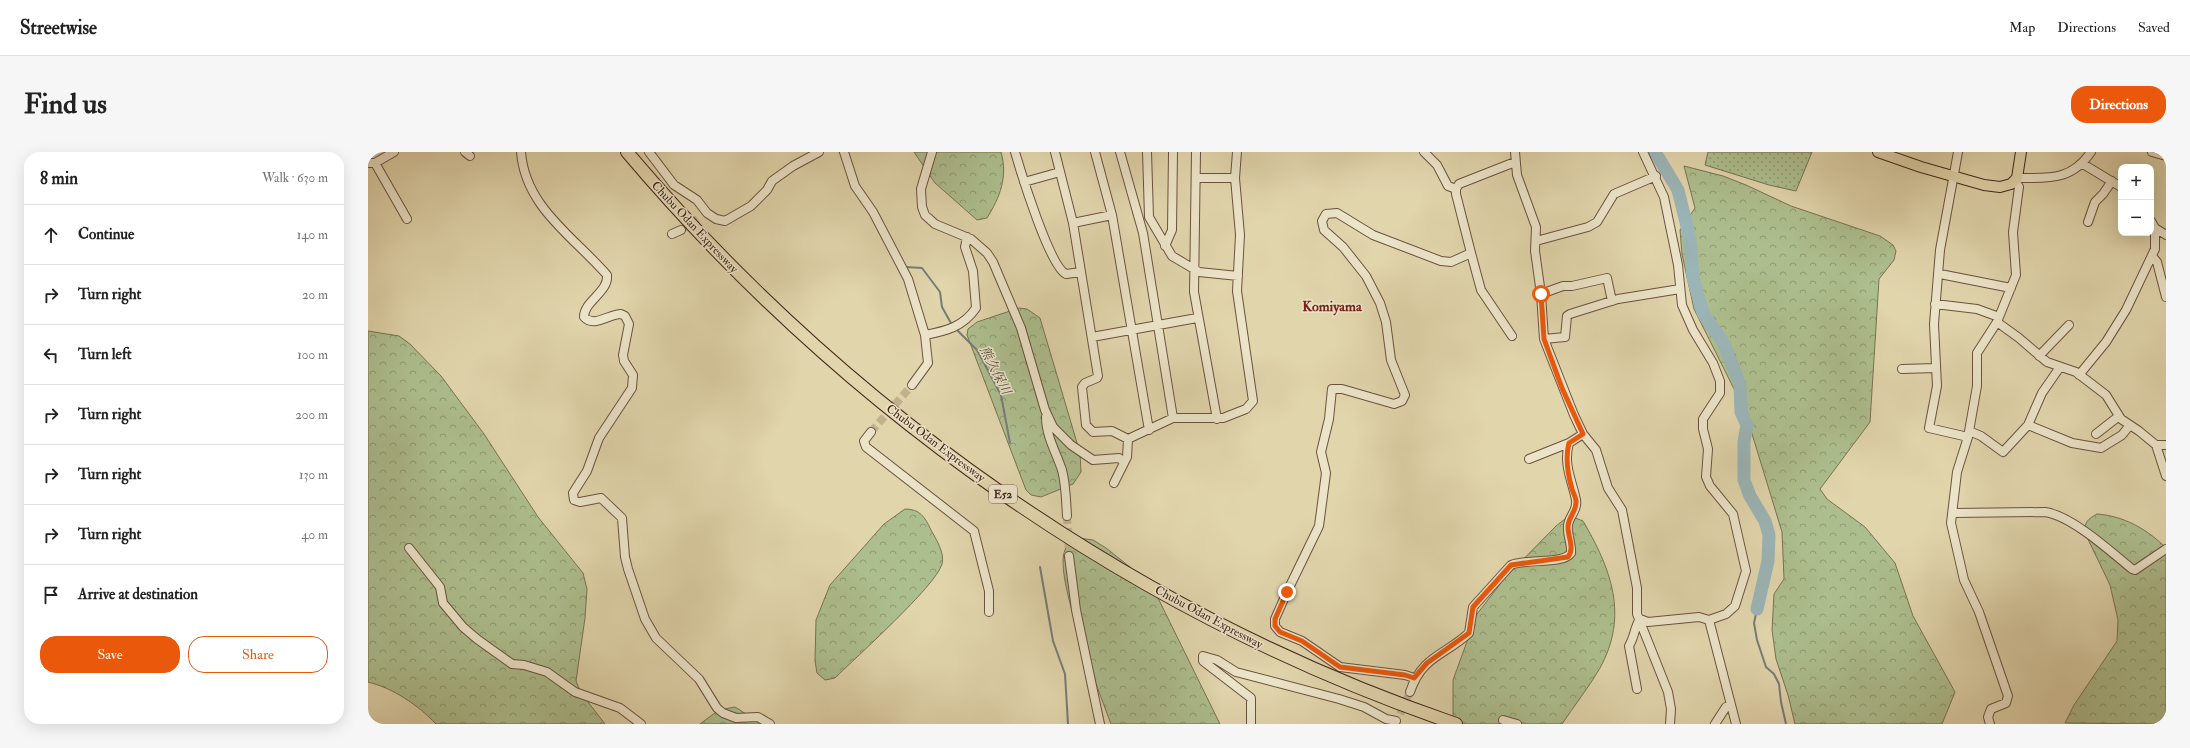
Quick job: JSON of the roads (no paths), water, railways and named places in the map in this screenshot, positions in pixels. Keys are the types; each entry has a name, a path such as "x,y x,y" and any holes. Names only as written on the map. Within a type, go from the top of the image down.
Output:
{"highway":[{"name":"Chubu Odan Expressway","path":"627,152 717,252 755,291 798,331 914,428 1003,494 1067,537 1255,643 1320,673 1409,708 1456,724"}],"main road":[{"path":"1878,152 1953,177 1984,185 2000,187 2016,180 2021,152"}],"street":[{"path":"394,152 371,163 407,219"},
{"path":"521,152 527,180 541,204 562,230 607,275 607,283 586,310 584,317 589,321 597,321 621,314 625,316 629,324 623,355 624,361 633,375 632,388 599,438 587,471 573,493 574,500 580,502 601,498 620,515 623,521 625,557 644,619 656,638 699,679 717,708 730,717 758,717 770,724"},
{"path":"649,152 667,177 683,193 697,200 704,215 725,221 732,218 760,198 772,181 793,166 819,152"},
{"path":"844,152 855,186 873,212 908,279 925,335 928,363 912,385"},
{"path":"932,152 923,179 922,207 925,215 935,224 967,237 984,249 993,262 1021,328 1046,410 1059,435 1082,455 1093,460 1119,458 1123,461"},
{"path":"1015,152 1024,182 1058,268 1066,274 1081,272"},
{"path":"1055,152 1073,223 1098,376 1097,378 1085,383 1082,387 1082,399 1086,425 1093,432 1112,432 1128,439 1173,418 1217,419 1246,409 1251,404 1253,398 1237,290 1240,235 1235,178 1237,152"},
{"path":"1095,152 1112,215 1149,430"},
{"path":"1120,152 1143,233 1173,418"},
{"path":"1147,152 1150,217 1172,256 1194,269 1212,274 1238,276"},
{"path":"1165,246 1172,230 1173,152"},
{"path":"1196,152 1194,292 1197,318 1217,419"},
{"path":"1424,152 1437,166 1448,186 1456,190"},
{"path":"1515,152 1515,162 1536,227 1535,252 1541,294 1544,339 1562,388 1583,434 1596,450 1608,488 1622,510 1637,588 1637,614 1668,692 1670,724"},
{"path":"1640,619 1648,622 1699,617 1708,620 1732,611 1738,599 1746,571 1732,514 1710,486 1706,477 1708,449 1702,429 1703,419 1720,393 1720,381 1713,363 1686,315 1682,304 1678,265 1670,220 1664,197 1656,176 1643,152"},
{"path":"1958,152 1940,250 1940,274 1936,304 1934,368 1937,386 1929,428 1981,436 2003,452 2028,425 2042,393 2060,367"},
{"path":"1990,724 1988,717 1991,709 2006,703 2008,700 1979,612 1964,580 1950,523 1953,513 1957,472 1969,434 1977,386 1977,353 1998,320 2016,275 2013,232 2019,187 2016,180 2056,177 2066,174 2083,164 2091,152"},
{"path":"2152,152 2166,156"},
{"path":"1512,336 1481,290 1456,190 1459,184 1515,162"},
{"path":"2083,164 2118,185"},
{"path":"1024,182 1060,172"},
{"path":"1536,241 1592,225 1600,218 1614,194 1656,176"},
{"path":"1196,178 1235,178"},
{"path":"2088,222 2095,202 2104,194 2112,181"},
{"path":"1414,678 1405,675 1340,667 1302,641 1280,632 1275,626 1275,619 1319,526 1326,473 1321,452 1329,419 1332,389 1342,389 1394,404 1402,401 1405,395 1391,360 1386,322 1380,303 1366,276 1343,248 1324,230 1322,221 1326,214 1337,213 1373,235 1446,263 1471,253"},
{"path":"1073,223 1112,215"},
{"path":"2154,225 2166,235"},
{"path":"672,234 681,230"},
{"path":"2079,375 2118,325 2155,249 2154,236"},
{"path":"925,335 957,327 964,322 976,308 973,271 965,246 967,237"},
{"path":"2152,256 2158,262 2166,296"},
{"path":"1940,274 2012,288"},
{"path":"1541,294 1563,286 1572,286 1607,278 1612,301"},
{"path":"1544,339 1565,337 1567,316 1570,314 1612,301 1680,289"},
{"path":"1936,304 1978,309 1998,320 2047,362 2079,375 2106,395 2119,416 2156,445 2166,476"},
{"path":"1092,337 1197,318"},
{"path":"2039,356 2070,325"},
{"path":"1902,369 1934,368"},
{"path":"1046,410 1048,436 1062,471 1066,491 1066,516"},
{"path":"2096,434 2119,416"},
{"path":"2028,425 2072,443 2101,448 2122,434 2130,425"},
{"path":"871,432 864,441 866,447 974,531 988,583 990,612"},
{"path":"1529,459 1569,443 1583,434"},
{"path":"1114,483 1123,461 1127,456 1128,439"},
{"path":"1410,692 1414,678 1427,663 1469,633 1473,607 1511,565 1519,562 1566,559 1571,554 1568,525 1575,510 1576,501 1572,489 1567,458 1569,443"},
{"path":"2156,445 2166,445"},
{"path":"1953,513 2054,513 2104,546 2135,570 2166,549"},
{"path":"409,548 440,587 443,603 463,627 477,639 512,664 524,665 547,672 575,692 620,708 641,724"},
{"path":"1069,556 1076,610 1100,724"},
{"path":"1637,689 1629,646 1635,637 1636,624 1640,619"},
{"path":"1708,620 1736,724"},
{"path":"1252,724 1252,698 1204,661 1203,656 1217,660 1236,672 1364,707 1396,723 1400,714"},
{"path":"1715,724 1726,707 1730,706"},
{"path":"1503,720 1517,724"}],"waterway":[{"path":"1655,152 1678,190 1690,239 1693,278 1703,313 1724,344 1740,385 1741,412 1747,425 1744,442 1744,480 1750,496 1765,521 1769,535 1768,561 1757,609"},
{"name":"熊久保川","path":"906,267 922,268 940,292 942,307 952,325"},
{"name":"熊久保川","path":"955,328 977,350 1001,395 1010,443"},
{"name":"熊久保川","path":"1040,567 1053,641 1065,674 1068,724"},
{"path":"1757,609 1754,623 1757,640 1766,667 1774,674 1779,684 1786,724"}],"tunnel":[{"path":"681,230 701,217"},
{"path":"871,432 912,385"},
{"path":"1067,516 1069,556"},
{"path":"1400,714 1410,692"}],"district":[{"name":"Komiyama","path":"1332,306"}]}
